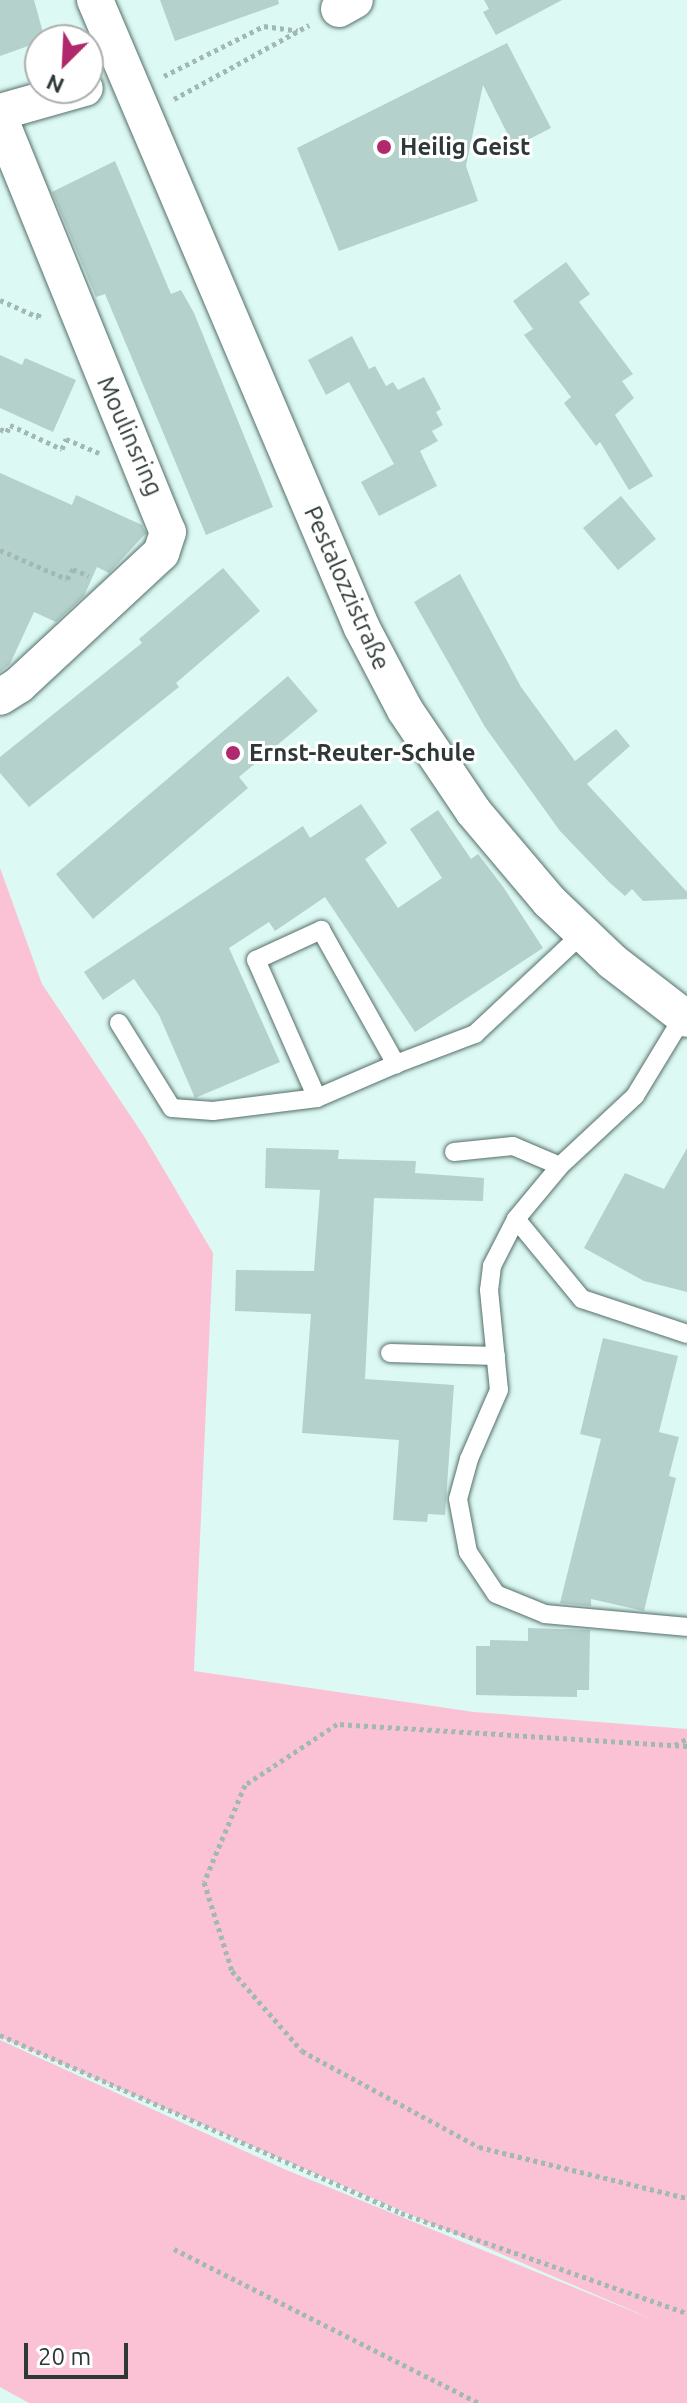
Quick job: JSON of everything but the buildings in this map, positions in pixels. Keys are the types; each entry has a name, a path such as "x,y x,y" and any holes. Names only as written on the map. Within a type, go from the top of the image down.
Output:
{"street":[{"name":"Pestalozzistraße","path":"95,0 139,79 382,670 473,811 582,934 685,1018"},
{"path":"104,85 139,79"},
{"path":"0,112 29,104"},
{"name":"Moulinsring","path":"0,119 168,532 161,553 0,697"}],"lane":[{"path":"317,1098 256,960 321,930 396,1064"},
{"path":"119,1023 172,1108 213,1111 317,1098 475,1034 582,934"},
{"path":"685,1018 635,1096 560,1166 516,1219 492,1266 499,1390 469,1459 458,1499 459,1524 481,1577 496,1594 545,1614 687,1627"},
{"path":"454,1152 513,1146 560,1166"},
{"path":"516,1219 582,1299 687,1334"},
{"path":"390,1353 496,1356"}],"path":[{"path":"177,97 347,4"},
{"path":"139,79 264,26 299,31"},
{"path":"0,429 7,432 10,425 62,449 66,439 105,456 122,418"},
{"path":"0,550 67,579 73,569 122,590"},
{"path":"687,1746 337,1724 245,1785 204,1882 232,1971 302,2051 479,2147 687,2198"},
{"path":"674,1746 687,1739"},
{"path":"0,2035 401,2213 687,2313"},
{"path":"174,2249 479,2403"}],"shaded area":[{"path":"0,868 42,984 144,1136 213,1253 194,1671 474,1712 687,1729 687,2403 29,2403 0,2387 0,2040 284,2169 654,2320 0,2037"}],"place":[{"name":"Heilig Geist","path":"384,147"},
{"name":"Ernst-Reuter-Schule","path":"233,753"}]}
